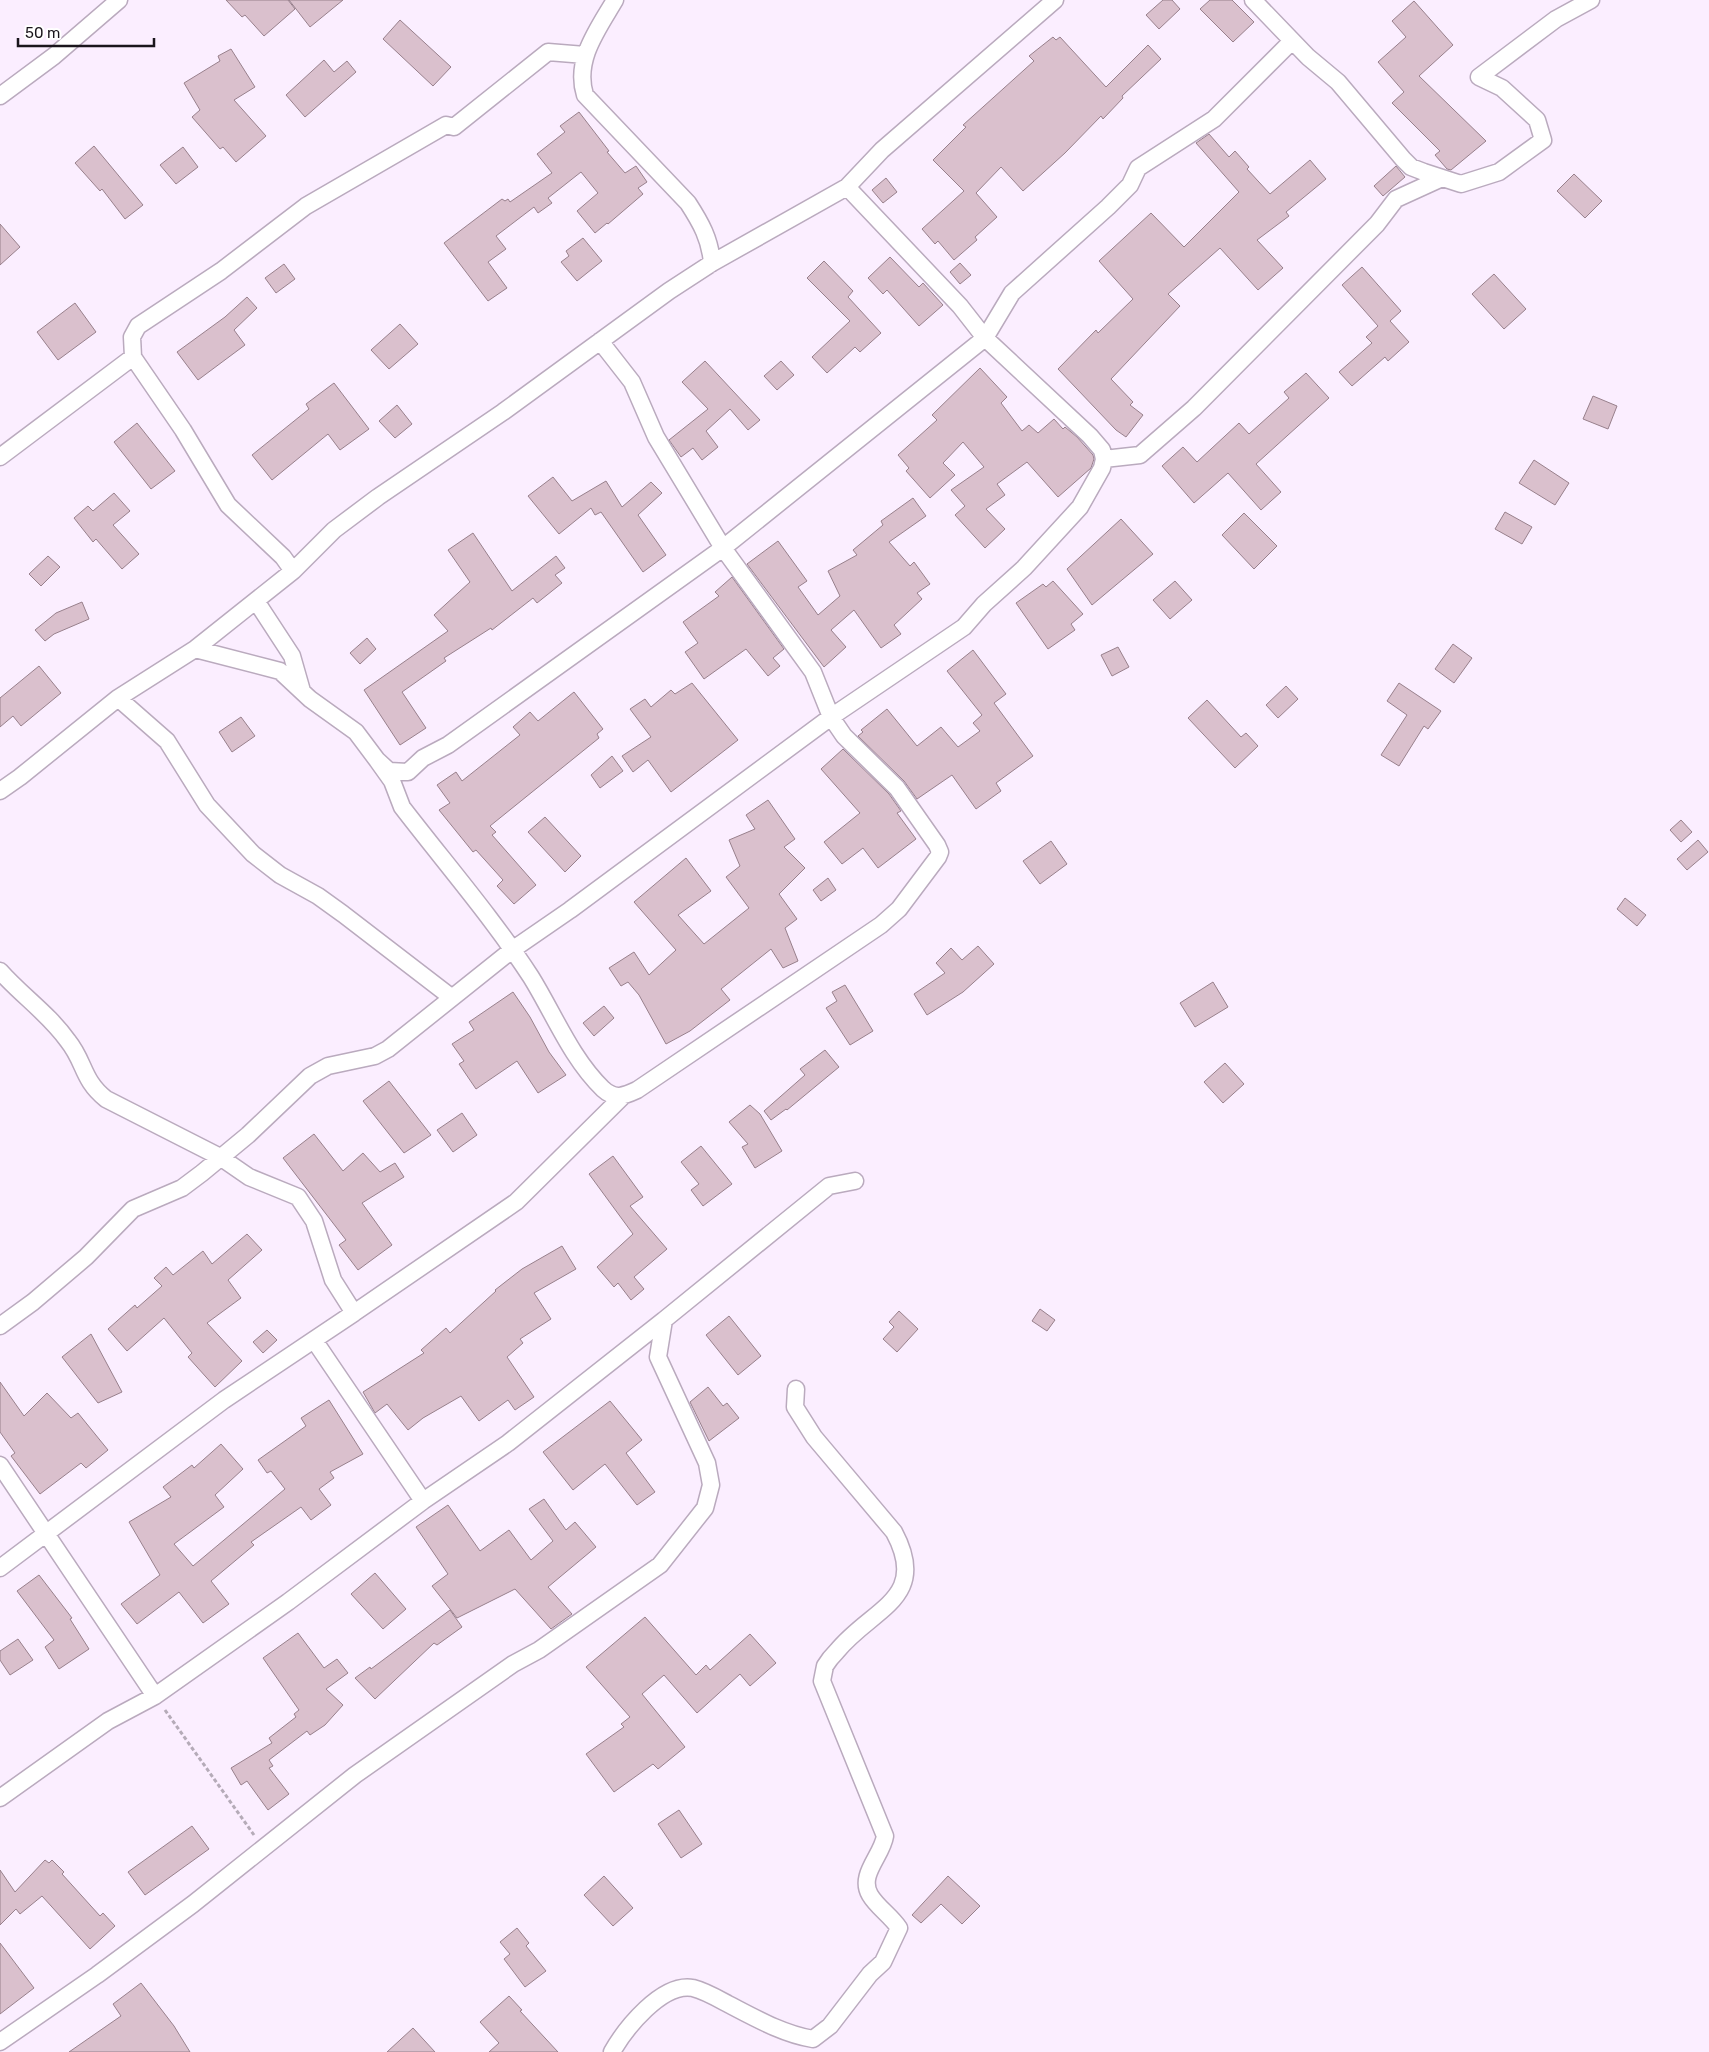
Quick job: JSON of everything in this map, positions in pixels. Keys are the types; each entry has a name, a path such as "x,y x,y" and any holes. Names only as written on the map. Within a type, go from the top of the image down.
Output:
{"street":[{"path":"0,96 54,56 119,0"},
{"path":"615,0 585,55 581,73 585,95 688,203 701,223 710,244 712,263"},
{"path":"0,791 20,778 118,698 195,649 293,571 334,530 712,263 847,187 882,150 1056,0"},
{"path":"1253,0 1292,41 1338,82 1411,167 1461,184 1499,172 1543,140 1537,120 1502,88 1480,77 1556,19 1591,0"},
{"path":"377,760 389,771 408,772 423,758 448,745 528,689 723,548 856,439 985,338 1012,293 1108,207 1130,185 1138,168 1214,119 1292,41"},
{"path":"293,571 283,557 228,505 183,430 133,357 132,337 138,326 228,266 306,206 421,138 446,125 454,127 548,52 585,55"},
{"path":"1104,459 1140,455 1201,400 1377,224 1396,199 1442,178"},
{"path":"0,1326 32,1302 86,1256 134,1209 182,1188 248,1134 310,1076 328,1066 376,1056 388,1049 512,950 570,910 831,717 964,627 984,604 1024,568 1080,507 1102,468 1104,459 1102,450 1090,436 985,338 960,306 847,187"},
{"path":"0,1568 44,1533 224,1400 516,1202 623,1096 637,1090 881,926 899,909 938,857 940,852 937,845 897,788 844,736 831,717 813,672 723,548 660,444 632,382 600,341"},
{"path":"0,457 133,357"},
{"path":"256,601 292,656 302,691"},
{"path":"195,649 215,656 267,666 280,671 302,691 356,732 392,781 402,807 512,950 546,1002 577,1057 603,1089 614,1096 623,1096"},
{"path":"118,698 167,741 186,767 207,805 253,854 280,875 318,896 343,914 451,997"},
{"path":"0,971 52,1021 70,1042 94,1089 106,1099 220,1157 249,1177 298,1197 314,1220 329,1261 333,1280 344,1301 354,1313"},
{"path":"0,1798 108,1721 155,1696 288,1602 423,1501 508,1443 829,1186 855,1180"},
{"path":"0,2042 98,1975 355,1775 513,1664 539,1650 626,1590 660,1564 705,1508 711,1485 707,1463 658,1357 664,1320"},
{"path":"314,1340 423,1501"},
{"path":"612,2052 639,2016 663,1996 678,1989 692,1988 770,2025 813,2039 830,2026 870,1974 883,1962 899,1928 870,1895 866,1886 866,1877 883,1847 885,1836 822,1681 826,1665 844,1642 896,1597 907,1571 903,1549 894,1532 814,1436 795,1407 796,1389"},
{"path":"0,1464 44,1533 155,1696"}],"path":[{"path":"155,1696 263,1848"}],"building":[{"path":"226,0 288,0 295,9 264,36 245,15 242,17"},
{"path":"289,0 343,0 310,27"},
{"path":"1163,0 1172,0 1180,9 1159,29 1146,15"},
{"path":"1210,0 1232,0 1254,22 1233,42 1200,9"},
{"path":"1414,1 1453,45 1419,76 1486,141 1451,170 1447,169 1435,155 1440,151 1392,103 1404,92 1378,62 1406,37 1392,21"},
{"path":"400,20 451,67 433,86 383,39"},
{"path":"1053,37 1056,40 1060,37 1106,87 1148,45 1161,59 1122,96 1123,98 1103,119 1101,116 1065,153 1023,191 1001,167 976,193 997,217 975,237 977,240 954,260 938,241 935,244 922,229 964,191 933,160 966,127 963,125 1034,61 1029,56"},
{"path":"231,49 255,87 234,100 266,136 236,162 223,147 220,149 192,117 200,110 184,83 220,61 218,56"},
{"path":"324,60 334,72 347,61 356,72 305,117 286,95"},
{"path":"579,112 609,151 607,152 625,173 636,166 647,182 638,188 643,194 595,233 577,211 598,193 581,172 548,198 552,203 538,213 534,207 496,236 506,249 488,262 507,288 488,301 444,243 502,199 505,201 508,199 510,202 552,173 537,154 565,132 560,126"},
{"path":"1209,134 1229,157 1235,151 1249,167 1247,169 1270,194 1310,160 1326,179 1286,212 1289,216 1257,240 1283,268 1258,290 1220,248 1168,294 1180,306 1111,379 1133,402 1130,405 1143,415 1126,437 1116,430 1058,369 1096,330 1098,333 1133,299 1099,261 1151,213 1184,247 1239,192 1196,143"},
{"path":"94,146 143,205 125,219 102,189 100,191 75,163"},
{"path":"183,147 198,167 176,184 160,165"},
{"path":"1396,166 1405,177 1383,196 1374,186"},
{"path":"1574,174 1602,201 1585,218 1557,191"},
{"path":"886,178 897,192 883,203 872,190"},
{"path":"0,224 20,247 0,265"},
{"path":"583,238 602,261 577,281 561,262 569,256 566,251"},
{"path":"890,257 919,287 923,283 943,305 919,326 887,290 883,294 868,278"},
{"path":"824,261 853,291 848,297 881,333 860,352 855,347 827,373 812,357 850,321 807,278"},
{"path":"960,263 971,275 960,284 950,272"},
{"path":"284,264 295,279 276,293 265,278"},
{"path":"1362,267 1401,311 1390,321 1409,342 1388,361 1385,357 1352,386 1339,372 1372,343 1366,337 1378,326 1342,285"},
{"path":"1494,274 1526,309 1504,329 1472,294"},
{"path":"247,297 257,308 234,330 245,345 198,380 177,352 225,317"},
{"path":"75,303 96,332 58,360 37,332"},
{"path":"400,324 418,344 389,369 371,350"},
{"path":"705,361 760,420 748,430 730,409 706,431 718,447 702,460 693,448 681,457 669,440 708,409 682,382"},
{"path":"781,361 794,375 777,390 764,376"},
{"path":"980,368 1007,397 1001,403 1022,431 1029,425 1038,433 1054,419 1063,429 1065,427 1077,437 1093,455 1094,459 1091,468 1058,497 1027,462 997,484 1005,495 986,509 1005,529 985,548 955,515 965,506 951,490 984,467 963,442 943,463 955,475 930,498 906,471 909,468 898,455 937,420 932,415"},
{"path":"1306,373 1329,398 1256,464 1281,492 1261,510 1228,473 1194,503 1162,466 1183,447 1197,462 1239,423 1249,434 1289,398 1284,392"},
{"path":"334,383 369,429 340,450 328,434 272,480 252,455 309,409 306,404"},
{"path":"1593,396 1617,406 1608,429 1583,419"},
{"path":"397,405 412,424 395,438 379,421"},
{"path":"137,423 175,471 151,489 114,442"},
{"path":"1534,460 1569,483 1555,505 1519,483"},
{"path":"553,477 572,501 606,481 622,507 651,482 662,493 638,515 666,555 643,572 601,512 595,515 591,508 559,534 528,496"},
{"path":"114,493 130,511 113,525 139,554 122,569 96,539 93,542 74,518 88,506 93,511"},
{"path":"913,498 926,516 889,542 910,566 914,562 930,584 917,593 922,599 894,625 901,634 881,648 854,610 831,630 846,647 824,667 747,564 778,541 807,581 798,587 818,615 840,596 828,571 857,555 853,550 883,525 881,521"},
{"path":"1505,512 1532,527 1522,544 1495,529"},
{"path":"1244,513 1277,546 1254,569 1222,535"},
{"path":"1121,519 1153,554 1092,605 1067,569"},
{"path":"473,533 512,591 556,556 565,568 555,575 562,583 537,603 533,598 492,630 491,628 444,658 446,661 402,692 426,728 400,745 364,690 448,631 434,615 470,582 448,550"},
{"path":"48,556 60,567 41,586 29,574"},
{"path":"732,577 784,649 773,658 780,666 768,676 746,649 704,679 685,652 698,643 683,622 719,596 715,592"},
{"path":"1053,581 1083,614 1071,624 1075,630 1048,649 1016,603 1043,584 1046,587"},
{"path":"1175,581 1192,600 1170,619 1153,600"},
{"path":"82,602 89,619 54,634 45,641 35,630 56,613"},
{"path":"367,638 376,649 360,664 350,653"},
{"path":"1453,644 1472,658 1454,683 1435,669"},
{"path":"1118,647 1129,667 1112,676 1101,655"},
{"path":"973,650 1006,694 994,703 1033,756 996,783 1001,791 976,809 952,775 917,799 904,781 858,736 863,732 861,730 887,709 917,746 941,727 958,747 980,731 973,723 982,715 947,671"},
{"path":"39,666 61,693 21,726 13,716 0,727 0,698"},
{"path":"692,683 738,740 671,792 648,760 633,772 622,756 651,737 630,709 645,699 651,707 671,690 675,694"},
{"path":"1399,683 1441,711 1428,729 1424,726 1399,766 1381,755 1407,715 1387,701"},
{"path":"1286,686 1298,699 1278,718 1266,705"},
{"path":"574,692 603,729 597,734 599,738 490,826 496,832 492,835 536,885 514,904 497,886 503,880 476,850 473,852 439,810 450,803 437,785 456,772 462,781 520,735 513,727 530,712 538,721"},
{"path":"1207,700 1241,737 1246,733 1258,746 1235,768 1188,718"},
{"path":"241,717 255,736 232,752 219,732"},
{"path":"843,749 889,794 901,811 897,813 916,839 878,868 863,848 842,864 824,842 860,813 821,769"},
{"path":"612,756 623,771 600,788 591,775"},
{"path":"768,800 795,839 784,847 805,868 779,894 797,919 785,928 798,961 783,968 771,949 721,989 730,1000 690,1031 666,1044 639,995 628,982 621,986 609,968 634,952 649,975 676,950 634,902 686,858 711,891 678,915 704,944 749,908 726,877 740,866 729,840 755,829 746,815"},
{"path":"545,817 581,856 565,872 528,832"},
{"path":"1681,820 1692,832 1681,842 1670,830"},
{"path":"1698,840 1708,852 1687,870 1677,859"},
{"path":"1051,841 1067,864 1040,884 1023,861"},
{"path":"828,878 836,890 821,901 813,890"},
{"path":"1625,898 1646,915 1637,926 1617,909"},
{"path":"978,946 994,964 963,992 927,1015 914,994 945,973 936,963 951,948 962,960"},
{"path":"1213,982 1228,1007 1195,1027 1180,1003"},
{"path":"845,985 873,1031 850,1045 826,1008 837,1001 832,992"},
{"path":"513,992 530,1017 549,1052 566,1075 538,1093 517,1061 476,1089 459,1064 464,1061 452,1044 474,1030 469,1022"},
{"path":"604,1006 614,1018 594,1036 583,1023"},
{"path":"825,1050 839,1067 787,1110 771,1120 764,1111 805,1075 800,1069"},
{"path":"1225,1063 1244,1084 1223,1103 1204,1082"},
{"path":"389,1081 431,1135 404,1153 363,1101"},
{"path":"750,1105 760,1114 782,1151 755,1168 742,1147 748,1144 729,1122"},
{"path":"462,1113 477,1135 453,1152 437,1130"},
{"path":"314,1134 343,1171 363,1153 380,1172 395,1163 404,1177 362,1203 392,1245 358,1270 339,1245 346,1240 283,1158"},
{"path":"701,1146 732,1184 703,1206 691,1190 699,1184 681,1162"},
{"path":"613,1156 643,1197 630,1206 667,1249 634,1277 644,1289 631,1300 618,1283 614,1287 597,1267 633,1234 589,1174"},
{"path":"247,1234 262,1250 228,1280 241,1298 207,1323 242,1361 215,1387 188,1357 192,1353 164,1318 127,1351 108,1329 135,1305 137,1308 162,1286 154,1278 166,1267 173,1275 203,1251 212,1264"},
{"path":"562,1246 576,1269 534,1293 551,1319 520,1339 523,1343 507,1357 534,1397 515,1410 508,1400 479,1421 461,1396 423,1418 408,1430 387,1404 375,1413 363,1392 424,1353 421,1350 446,1328 450,1333 495,1290 522,1269"},
{"path":"1040,1309 1055,1320 1047,1331 1032,1321"},
{"path":"899,1311 918,1329 897,1352 883,1339 894,1327 889,1322"},
{"path":"729,1316 761,1356 738,1375 706,1335"},
{"path":"267,1330 277,1340 263,1353 253,1342"},
{"path":"91,1334 122,1392 98,1403 62,1357"},
{"path":"0,1382 24,1416 47,1393 71,1418 78,1413 108,1450 86,1468 81,1463 40,1494 11,1456 15,1453 0,1432"},
{"path":"708,1387 723,1406 727,1403 739,1418 709,1441 690,1402"},
{"path":"329,1400 363,1454 330,1472 334,1478 319,1489 331,1505 311,1520 301,1507 251,1542 254,1545 211,1581 229,1604 203,1623 179,1592 137,1624 121,1604 160,1575 129,1522 171,1497 163,1487 192,1465 194,1468 221,1444 243,1469 215,1495 224,1507 174,1544 193,1566 285,1489 271,1471 267,1473 258,1460 306,1426 301,1418"},
{"path":"610,1401 642,1440 626,1453 655,1492 637,1505 605,1464 573,1490 543,1452"},
{"path":"544,1499 566,1530 575,1522 596,1547 548,1587 572,1614 551,1629 515,1589 457,1618 432,1586 448,1574 416,1527 448,1505 480,1551 509,1530 531,1560 553,1541 529,1509"},
{"path":"375,1573 406,1609 383,1629 351,1594"},
{"path":"39,1575 72,1618 70,1619 89,1649 59,1669 45,1647 54,1640 17,1591"},
{"path":"450,1610 462,1627 437,1645 434,1643 375,1699 355,1678 370,1667 371,1669"},
{"path":"645,1617 696,1675 706,1665 710,1670 750,1634 776,1663 750,1686 740,1674 697,1713 664,1675 642,1694 685,1747 658,1769 653,1764 614,1792 586,1754 624,1727 621,1724 630,1717 586,1667"},
{"path":"298,1633 324,1668 337,1659 348,1673 326,1689 343,1705 325,1725 310,1735 307,1731 269,1760 273,1766 269,1768 289,1794 268,1810 247,1781 241,1785 231,1768 272,1743 269,1738 296,1717 294,1714 299,1710 263,1658"},
{"path":"18,1639 33,1660 10,1675 0,1660 0,1651"},
{"path":"679,1810 702,1844 681,1858 658,1824"},
{"path":"192,1826 209,1849 145,1895 128,1872"},
{"path":"45,1860 49,1863 52,1860 64,1872 62,1874 100,1916 103,1913 115,1926 90,1949 42,1896 20,1914 16,1909 0,1925 0,1870 15,1892"},
{"path":"604,1876 633,1908 613,1926 584,1895"},
{"path":"948,1876 980,1906 962,1924 941,1904 921,1923 912,1915"},
{"path":"517,1928 529,1943 526,1946 546,1971 525,1987 504,1959 510,1954 500,1942"},
{"path":"0,1943 34,1988 0,2014"},
{"path":"141,1983 174,2026 190,2052 69,2052 121,2016 113,2004"},
{"path":"509,1996 522,2010 520,2011 558,2052 489,2052 499,2043 480,2022"},
{"path":"413,2028 435,2052 387,2052"}]}
